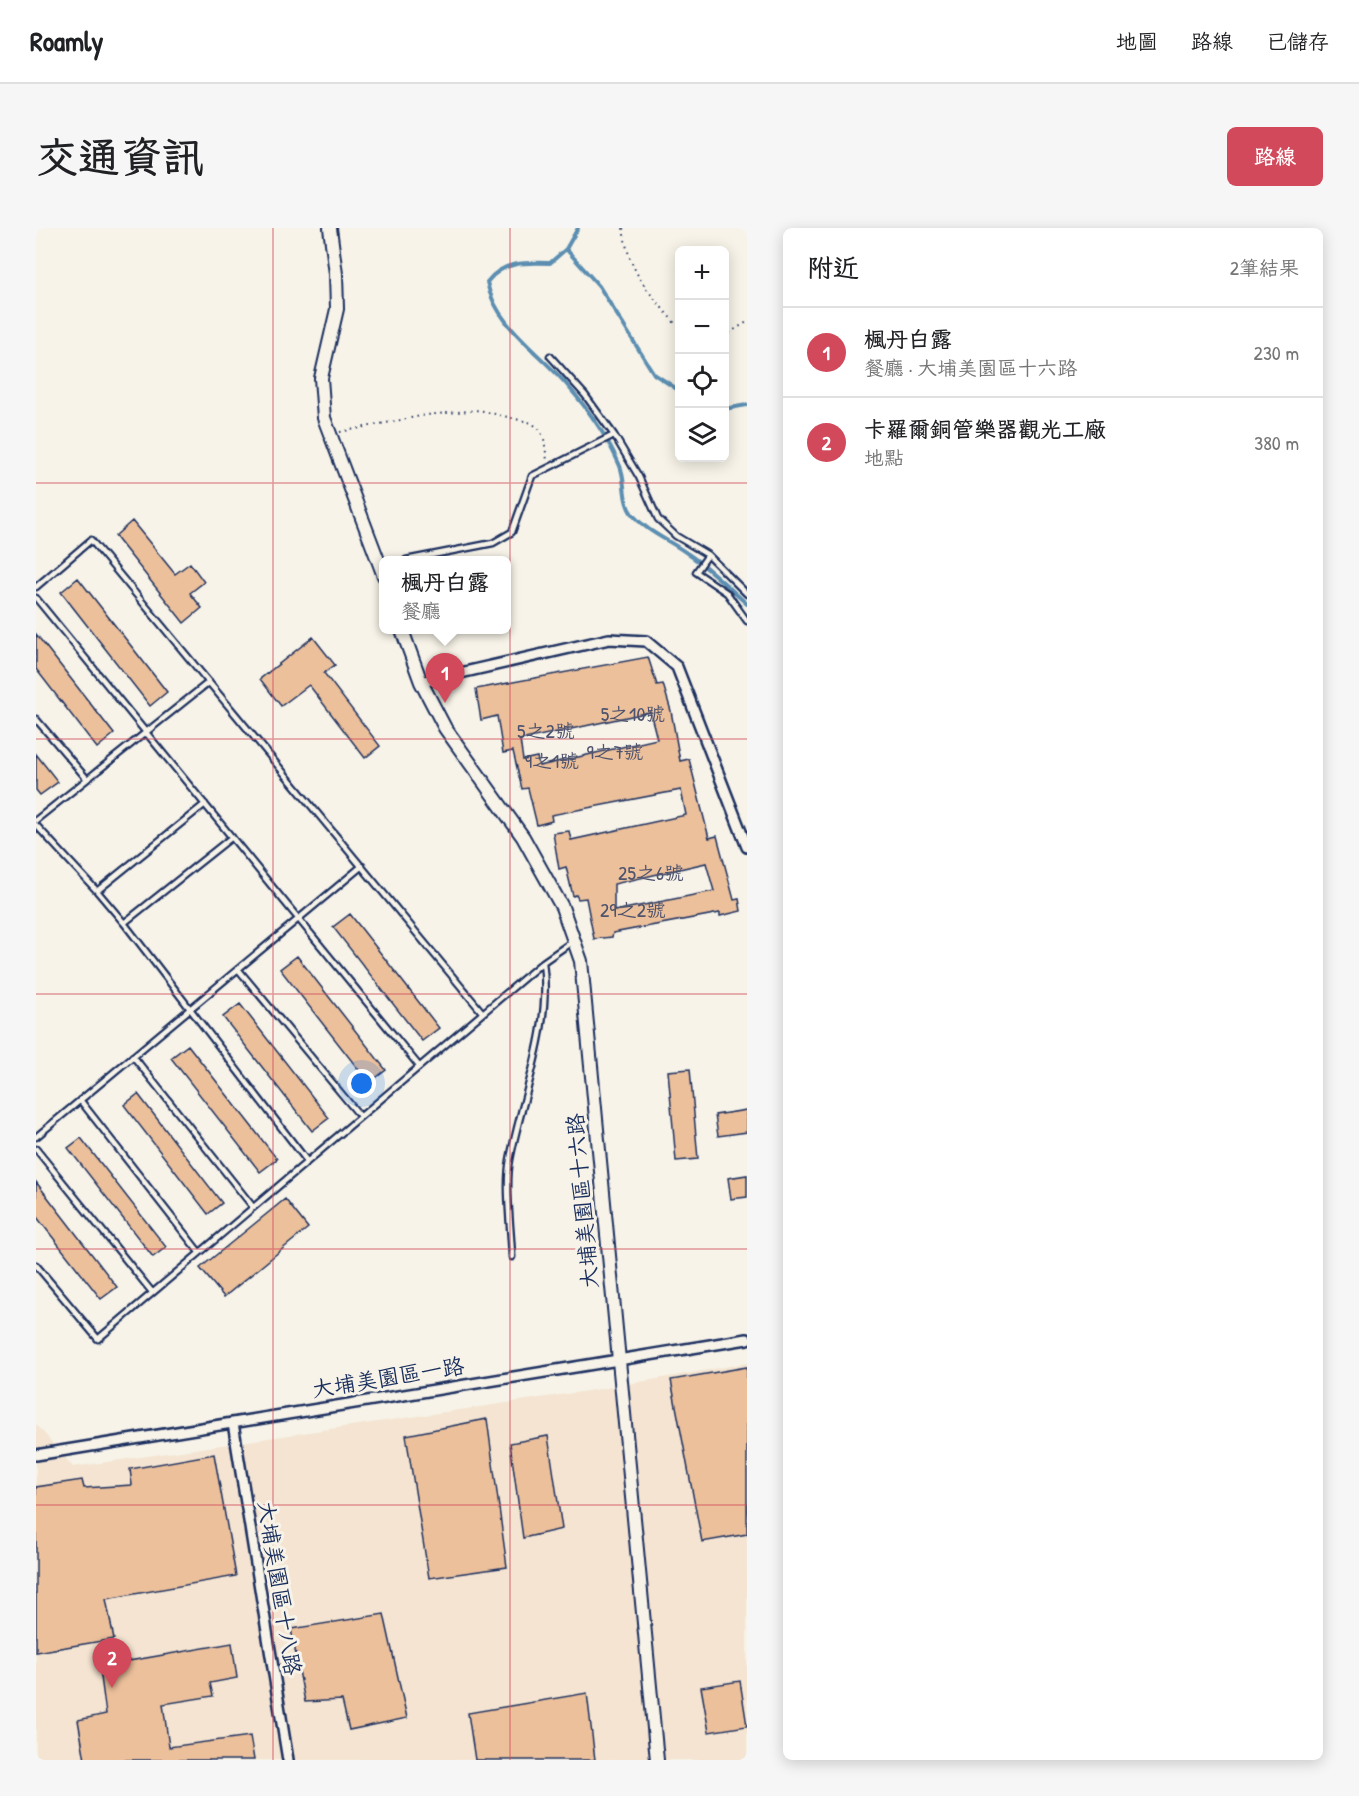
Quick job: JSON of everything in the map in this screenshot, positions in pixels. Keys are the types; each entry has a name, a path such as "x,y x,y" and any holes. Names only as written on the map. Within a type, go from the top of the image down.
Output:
{"street":[{"path":"330,228 336,274 337,309 321,378 324,418 379,561"},
{"name":"大埔美園區十六路","path":"403,634 421,682 445,728 523,837 562,908 575,939 582,973 657,1760"},
{"path":"421,682 609,639 646,640 677,667 747,847"},
{"name":"大埔美園區一路","path":"36,1455 747,1339"},
{"name":"大埔美園區十八路","path":"233,1423 288,1760"}],"lane":[{"path":"550,356 585,395 614,435 639,477 658,519 676,536 708,555 747,594"},
{"path":"430,556 493,543 512,532 518,522 532,476 614,435"},
{"path":"36,587 91,540 482,1012"},
{"path":"708,555 696,572 727,593 747,621"},
{"path":"36,598 419,1066"},
{"path":"36,820 209,682"},
{"path":"36,719 87,779"},
{"path":"97,891 205,804"},
{"path":"36,825 124,923 307,1161"},
{"path":"124,923 231,837"},
{"path":"36,1137 362,866"},
{"path":"36,1265 98,1339 482,1012 575,939"},
{"path":"512,1257 509,1163 542,1027 546,982 543,962"},
{"path":"238,969 360,1116"},
{"path":"133,1056 253,1207"},
{"path":"80,1100 200,1252"},
{"path":"36,1149 152,1292"}],"path":[{"path":"623,228 627,255 639,278 675,322"},
{"path":"729,333 747,321"},
{"path":"332,434 426,415 479,410 532,423 540,430 544,439 545,454 550,468"}],"shaded area":[{"path":"747,1363 747,1760 36,1760 36,1424 73,1467 601,1389"}],"building":[{"path":"132,521 175,574 190,563 204,582 190,593 202,608 184,623 115,536"},
{"path":"78,578 167,692 150,706 61,592"},
{"path":"36,634 114,734 97,748 36,669"},
{"path":"313,637 335,665 324,673 380,746 365,758 309,685 281,706 260,679"},
{"path":"648,657 657,685 663,684 671,711 680,761 689,759 709,838 717,836 734,900 739,899 741,911 613,933 612,937 594,939 586,898 578,899 576,895 573,896 566,867 559,869 553,833 569,831 571,840 686,815 681,790 551,815 552,821 537,825 528,788 522,789 513,751 503,753 497,716 481,720 476,689","holes":["650,712 657,739 539,766 537,757 523,760 520,740","706,863 714,891 614,911 614,884"]},
{"path":"36,754 58,782 40,795 36,790"},
{"path":"350,914 439,1028 422,1041 333,927"},
{"path":"297,956 386,1070 369,1083 280,969"},
{"path":"240,1004 329,1118 312,1131 223,1017"},
{"path":"188,1045 277,1159 260,1172 171,1058"},
{"path":"690,1069 698,1159 676,1161 668,1071"},
{"path":"138,1094 222,1203 208,1214 124,1105"},
{"path":"747,1110 747,1132 718,1136 715,1115"},
{"path":"81,1138 166,1247 153,1257 68,1148"},
{"path":"747,1175 747,1197 731,1199 728,1178"},
{"path":"36,1182 117,1287 101,1299 36,1216"},
{"path":"285,1199 308,1228 224,1297 200,1268"},
{"path":"747,1367 747,1534 702,1542 671,1380"},
{"path":"487,1419 507,1567 429,1578 406,1435"},
{"path":"548,1436 562,1529 523,1538 510,1443"},
{"path":"214,1454 236,1576 106,1599 114,1639 36,1652 36,1487 82,1480 84,1488 132,1485 130,1469"},
{"path":"384,1614 407,1718 349,1730 342,1700 305,1702 291,1629"},
{"path":"232,1643 237,1678 210,1683 213,1696 163,1704 169,1747 250,1736 254,1760 85,1760 78,1720 106,1714 99,1662 117,1659 117,1663"},
{"path":"740,1681 747,1726 709,1732 701,1687"},
{"path":"587,1693 595,1760 475,1760 468,1713"}],"waterway":[{"path":"578,228 566,249 599,286 654,374 675,388"},
{"path":"566,249 550,263 516,264 493,275 487,282 499,312 520,338 567,385 596,424 620,466 627,503 632,514 651,531 703,565 747,604"},
{"path":"729,408 747,405"}],"place":[{"name":"楓丹白露","path":"445,703"},
{"name":"卡羅爾銅管樂器觀光工廠","path":"112,1688"}]}
